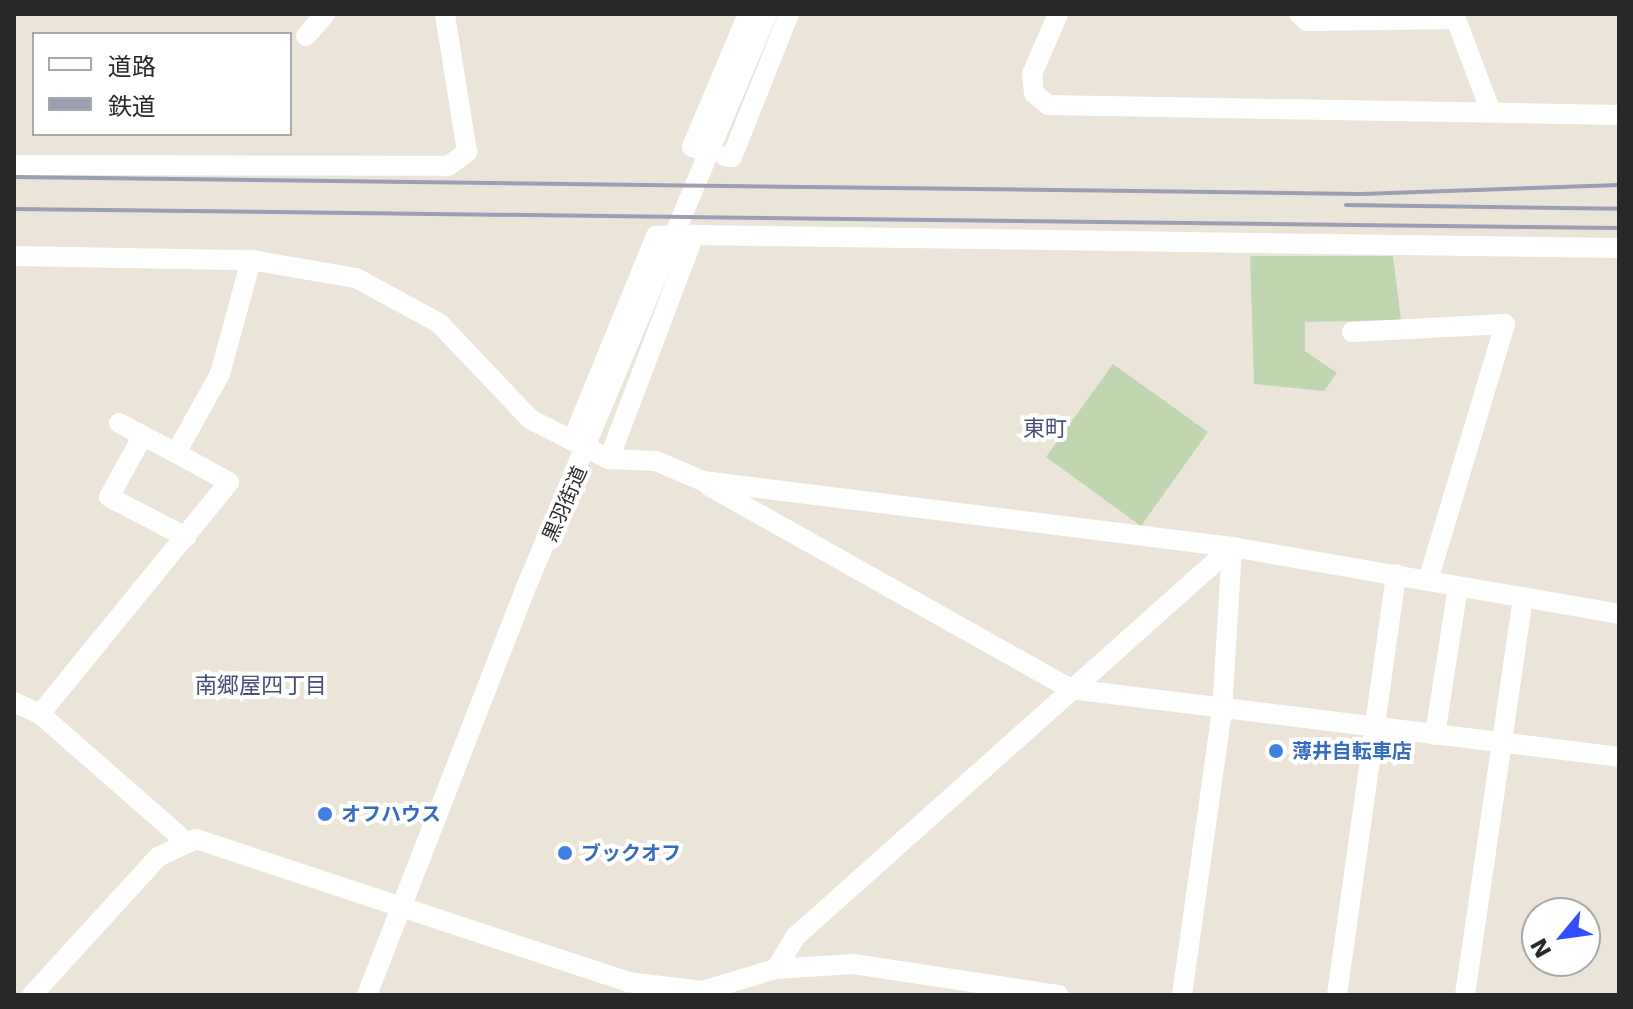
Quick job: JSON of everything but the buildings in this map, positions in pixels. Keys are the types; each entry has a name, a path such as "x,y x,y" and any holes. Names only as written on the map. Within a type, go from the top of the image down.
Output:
{"street":[{"path":"306,36 325,14"},
{"path":"14,165 448,166 467,152 445,14"},
{"path":"748,14 692,147 712,155 732,157 789,14"},
{"name":"黒羽街道","path":"367,995 580,446 712,155 767,14"},
{"path":"1058,14 1032,74 1034,93 1048,105 1619,115"},
{"path":"1299,14 1307,21 1455,16 1491,112"},
{"path":"609,459 694,235"},
{"path":"580,446 656,236 1619,248"},
{"path":"14,256 251,260 356,278 391,295 464,346 530,419 609,459 656,461 703,481 1071,689 1222,711 1374,726 1619,757"},
{"path":"176,453 220,374 251,260"},
{"path":"1352,332 1505,324 1428,581"},
{"path":"40,714 229,482 119,423"},
{"path":"142,437 109,497 186,537"},
{"path":"703,481 1232,547 1619,614"},
{"path":"776,969 795,937 1232,547"},
{"path":"1182,995 1222,711 1232,547"},
{"path":"1337,995 1396,574"},
{"path":"1435,735 1458,587"},
{"path":"1465,995 1523,597"},
{"path":"14,702 40,714 184,840"},
{"path":"32,995 158,857 184,840 203,840 403,904 562,964 656,987 702,991 776,969 853,964 946,986 1059,995"}],"green space":[{"path":"1250,256 1393,256 1401,320 1305,322 1305,351 1337,373 1324,391 1254,384"},
{"path":"1113,364 1208,432 1141,526 1046,457"}],"railway":[{"path":"14,177 1361,194 1619,185"},
{"path":"1346,205 1619,209"},
{"path":"14,209 1619,228"}],"place":[{"name":"薄井自転車店","path":"1276,751"},
{"name":"オフハウス","path":"325,814"},
{"name":"ブックオフ","path":"565,853"}],"district":[{"name":"東町","path":"1045,429"},
{"name":"南郷屋四丁目","path":"261,686"}]}
